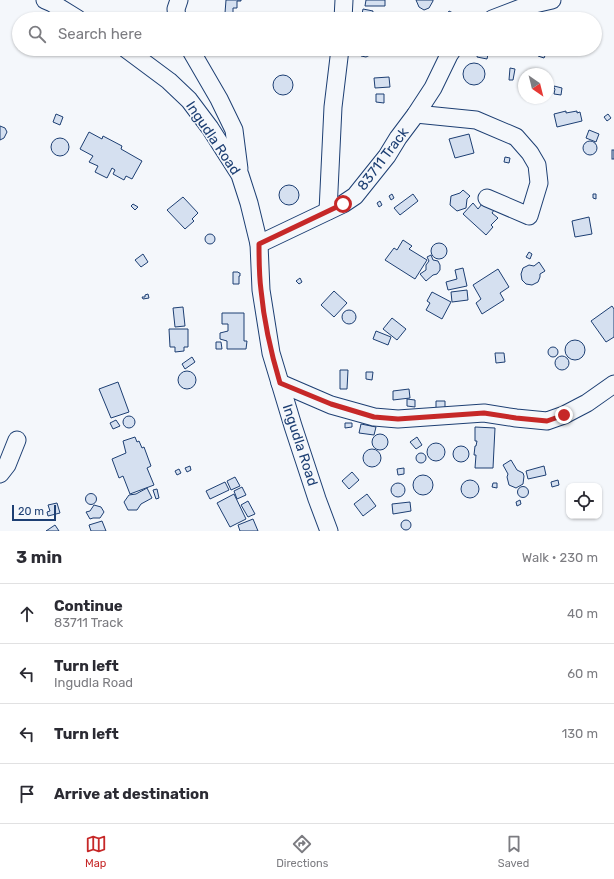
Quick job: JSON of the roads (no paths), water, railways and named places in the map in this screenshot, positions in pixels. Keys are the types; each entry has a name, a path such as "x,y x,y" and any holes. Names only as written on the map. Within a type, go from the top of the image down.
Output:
{"street":[{"path":"45,0 67,12"},
{"path":"176,12 179,0"},
{"path":"343,12 344,0"},
{"path":"510,12 526,6 552,0"},
{"name":"Ingudla Road","path":"135,56 169,81 189,100 210,128 240,175 249,203 259,244 261,290 271,353 305,463 329,531"},
{"path":"194,56 219,99 234,130 240,175"},
{"path":"328,211 333,107 339,56"},
{"name":"83711 Track","path":"259,244 343,204 355,196 416,114 433,88 449,56"},
{"path":"416,114 476,120 516,137 530,153 537,165 539,183 530,216 487,198"},
{"path":"280,383 331,404 374,417 398,419 484,413 547,421 564,415 587,403 614,384"},
{"path":"0,474 7,464 17,440"}]}
